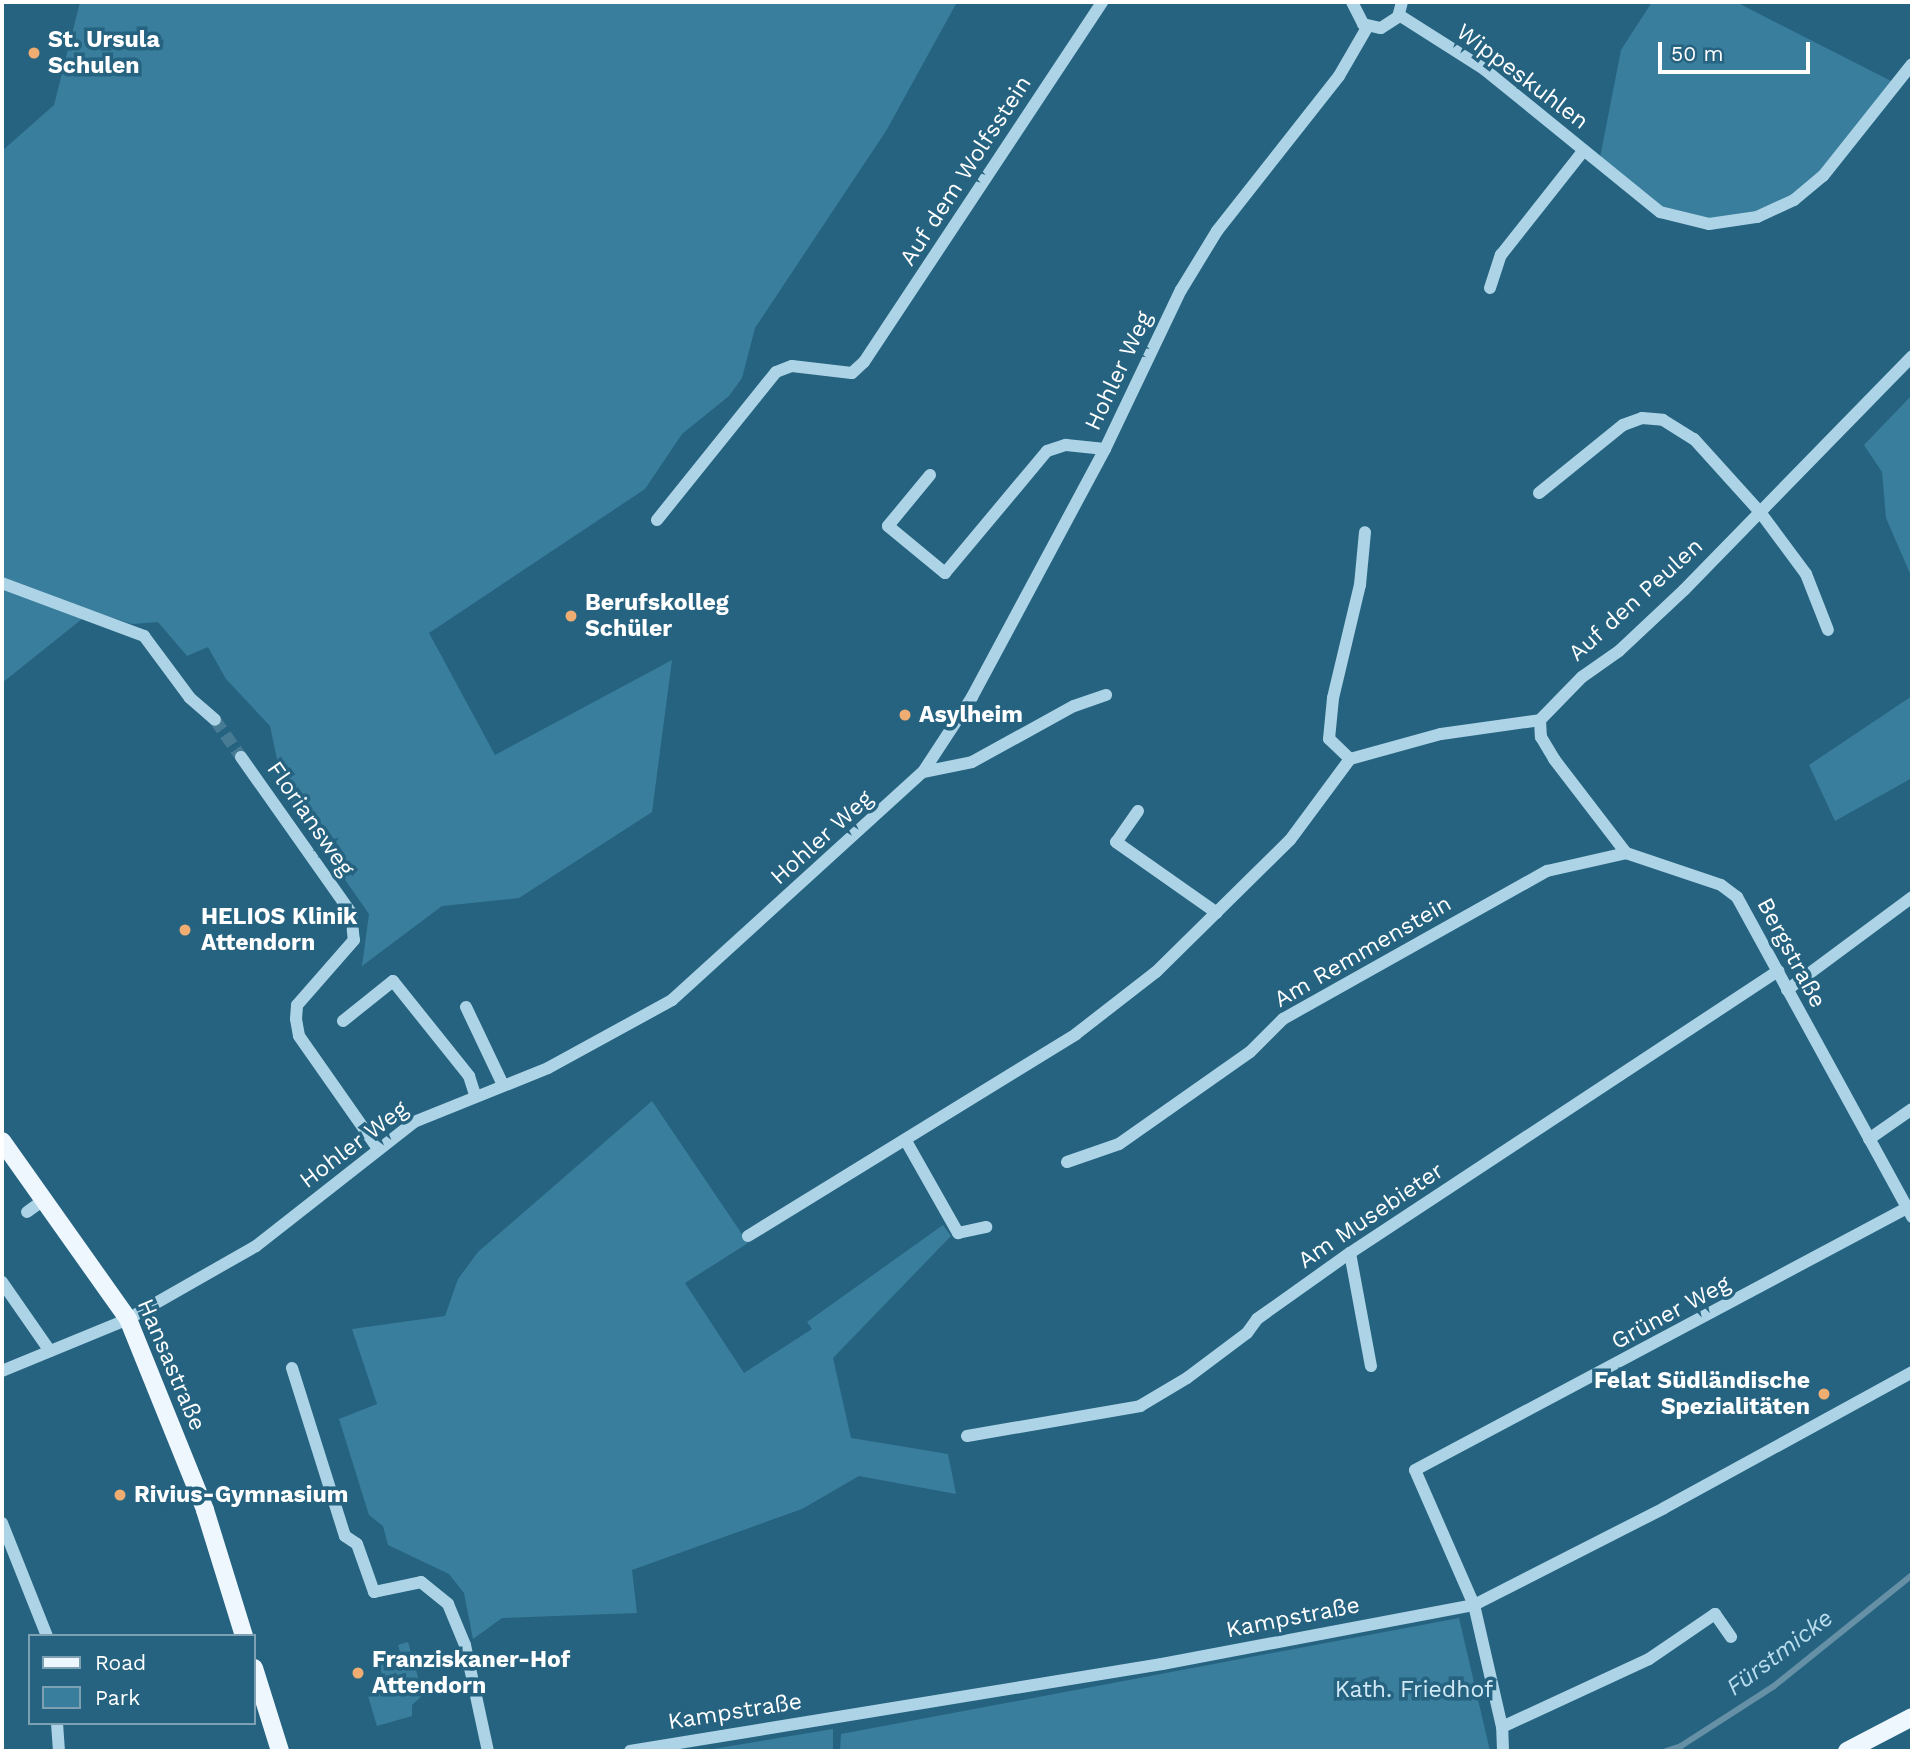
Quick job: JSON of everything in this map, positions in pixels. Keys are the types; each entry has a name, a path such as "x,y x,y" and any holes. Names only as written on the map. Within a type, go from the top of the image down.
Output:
{"main road":[{"name":"Hansastraße","path":"2,1141 128,1319 205,1510 243,1634"},
{"path":"256,1674 280,1751"},
{"path":"1847,1751 1912,1717"}],"street":[{"name":"Auf dem Wolfsstein","path":"657,520 776,372 792,366 852,373 864,362 1102,2"},
{"path":"1352,2 1356,16 1368,26 1381,28 1401,8"},
{"name":"Wippeskuhlen","path":"1401,8 1484,69 1660,212 1709,224 1757,217 1794,201 1823,176 1912,64"},
{"name":"Hohler Weg","path":"2,1371 128,1319 256,1246 414,1122 612,1037 672,1000 923,772 972,697 1105,449 1181,290 1217,231 1339,76 1368,26"},
{"name":"Wippeskuhlen","path":"1490,288 1502,255 1583,151"},
{"name":"Auf den Peulen","path":"1540,720 1582,677 1619,650 1684,590 1912,356"},
{"path":"1539,493 1623,425 1642,418 1662,420 1694,439 1760,512 1805,575 1828,630"},
{"path":"930,475 888,526 945,573 1047,451 1066,445 1105,449"},
{"path":"1350,759 1329,739 1333,698 1360,585 1364,532"},
{"path":"2,583 144,636 190,698 215,720"},
{"path":"923,772 972,762 1074,706 1106,695"},
{"path":"748,1236 1076,1034 1156,972 1290,840 1350,759 1441,734 1540,720 1541,737 1568,779 1626,853"},
{"name":"Floriansweg","path":"241,757 351,913 354,940 297,1005 296,1019 299,1036 378,1149"},
{"path":"1138,811 1116,842 1217,913"},
{"name":"Bergstraße","path":"1626,853 1721,884 1737,897 1910,1213"},
{"name":"Am Remmenstein","path":"1067,1162 1119,1143 1250,1052 1283,1019 1547,871 1626,853"},
{"path":"1787,990 1912,897"},
{"name":"Am Musebieter","path":"967,1436 1140,1406 1188,1378 1247,1333 1257,1319 1350,1253 1778,971"},
{"path":"343,1021 393,981 469,1076 475,1095"},
{"path":"466,1007 503,1085"},
{"path":"1869,1139 1912,1109"},
{"path":"906,1141 958,1233 985,1227"},
{"path":"27,1212 45,1199"},
{"name":"Grüner Weg","path":"1474,1605 1415,1470 1910,1213"},
{"path":"1350,1253 1371,1366"},
{"path":"2,1282 50,1351"},
{"path":"292,1368 345,1536 357,1544 374,1592 421,1582 448,1604 465,1645 488,1751"},
{"name":"Kampstraße","path":"630,1751 687,1746 1162,1664 1474,1605 1664,1508 1912,1372"},
{"path":"2,1523 46,1634"},
{"path":"1474,1605 1502,1727 1503,1751"},
{"path":"1502,1727 1649,1659 1715,1614 1731,1637"},
{"path":"57,1725 59,1751"}],"green space":[{"path":"80,2 957,2 886,131 755,328 742,378 729,396 682,434 645,489 429,633 495,755 672,660 652,812 519,898 442,906 362,966 369,914 284,792 270,726 226,679 208,647 187,656 158,622 132,624 92,611 2,683 2,151 54,105"},
{"path":"1652,2 1736,2 1897,84 1823,176 1757,217 1709,224 1660,212 1599,163 1621,50"},
{"path":"1912,395 1912,578 1886,518 1882,472 1864,445"},
{"path":"1912,696 1912,778 1835,821 1809,765"},
{"path":"652,1101 748,1243 685,1283 744,1373 812,1329 807,1322 943,1225 951,1236 833,1358 851,1438 948,1454 956,1494 859,1476 802,1509 632,1570 637,1613 502,1618 473,1639 464,1593 449,1574 388,1545 383,1526 369,1515 339,1419 377,1404 352,1329 445,1316 458,1279 478,1252"},
{"name":"Kath. Friedhof","path":"1459,1618 1490,1751 840,1751 841,1734"},
{"path":"408,1642 423,1695 412,1705 412,1716 377,1726 368,1696 376,1693 373,1683 383,1680 373,1652 383,1649 387,1660 401,1655 398,1645"},
{"path":"833,1729 833,1751 700,1751"}],"waterway":[{"name":"Fürstmicke","path":"1666,1751 1681,1746 1774,1686 1912,1575"}],"tunnel":[{"path":"215,720 241,757"}],"place":[{"name":"St. Ursula Schulen","path":"34,53"},
{"name":"Berufskolleg Schüler","path":"571,616"},
{"name":"Asylheim","path":"905,715"},
{"name":"HELIOS Klinik Attendorn","path":"185,930"},
{"name":"Felat Südländische Spezialitäten","path":"1824,1394"},
{"name":"Rivius-Gymnasium","path":"120,1495"},
{"name":"Franziskaner-Hof Attendorn","path":"358,1673"}]}
